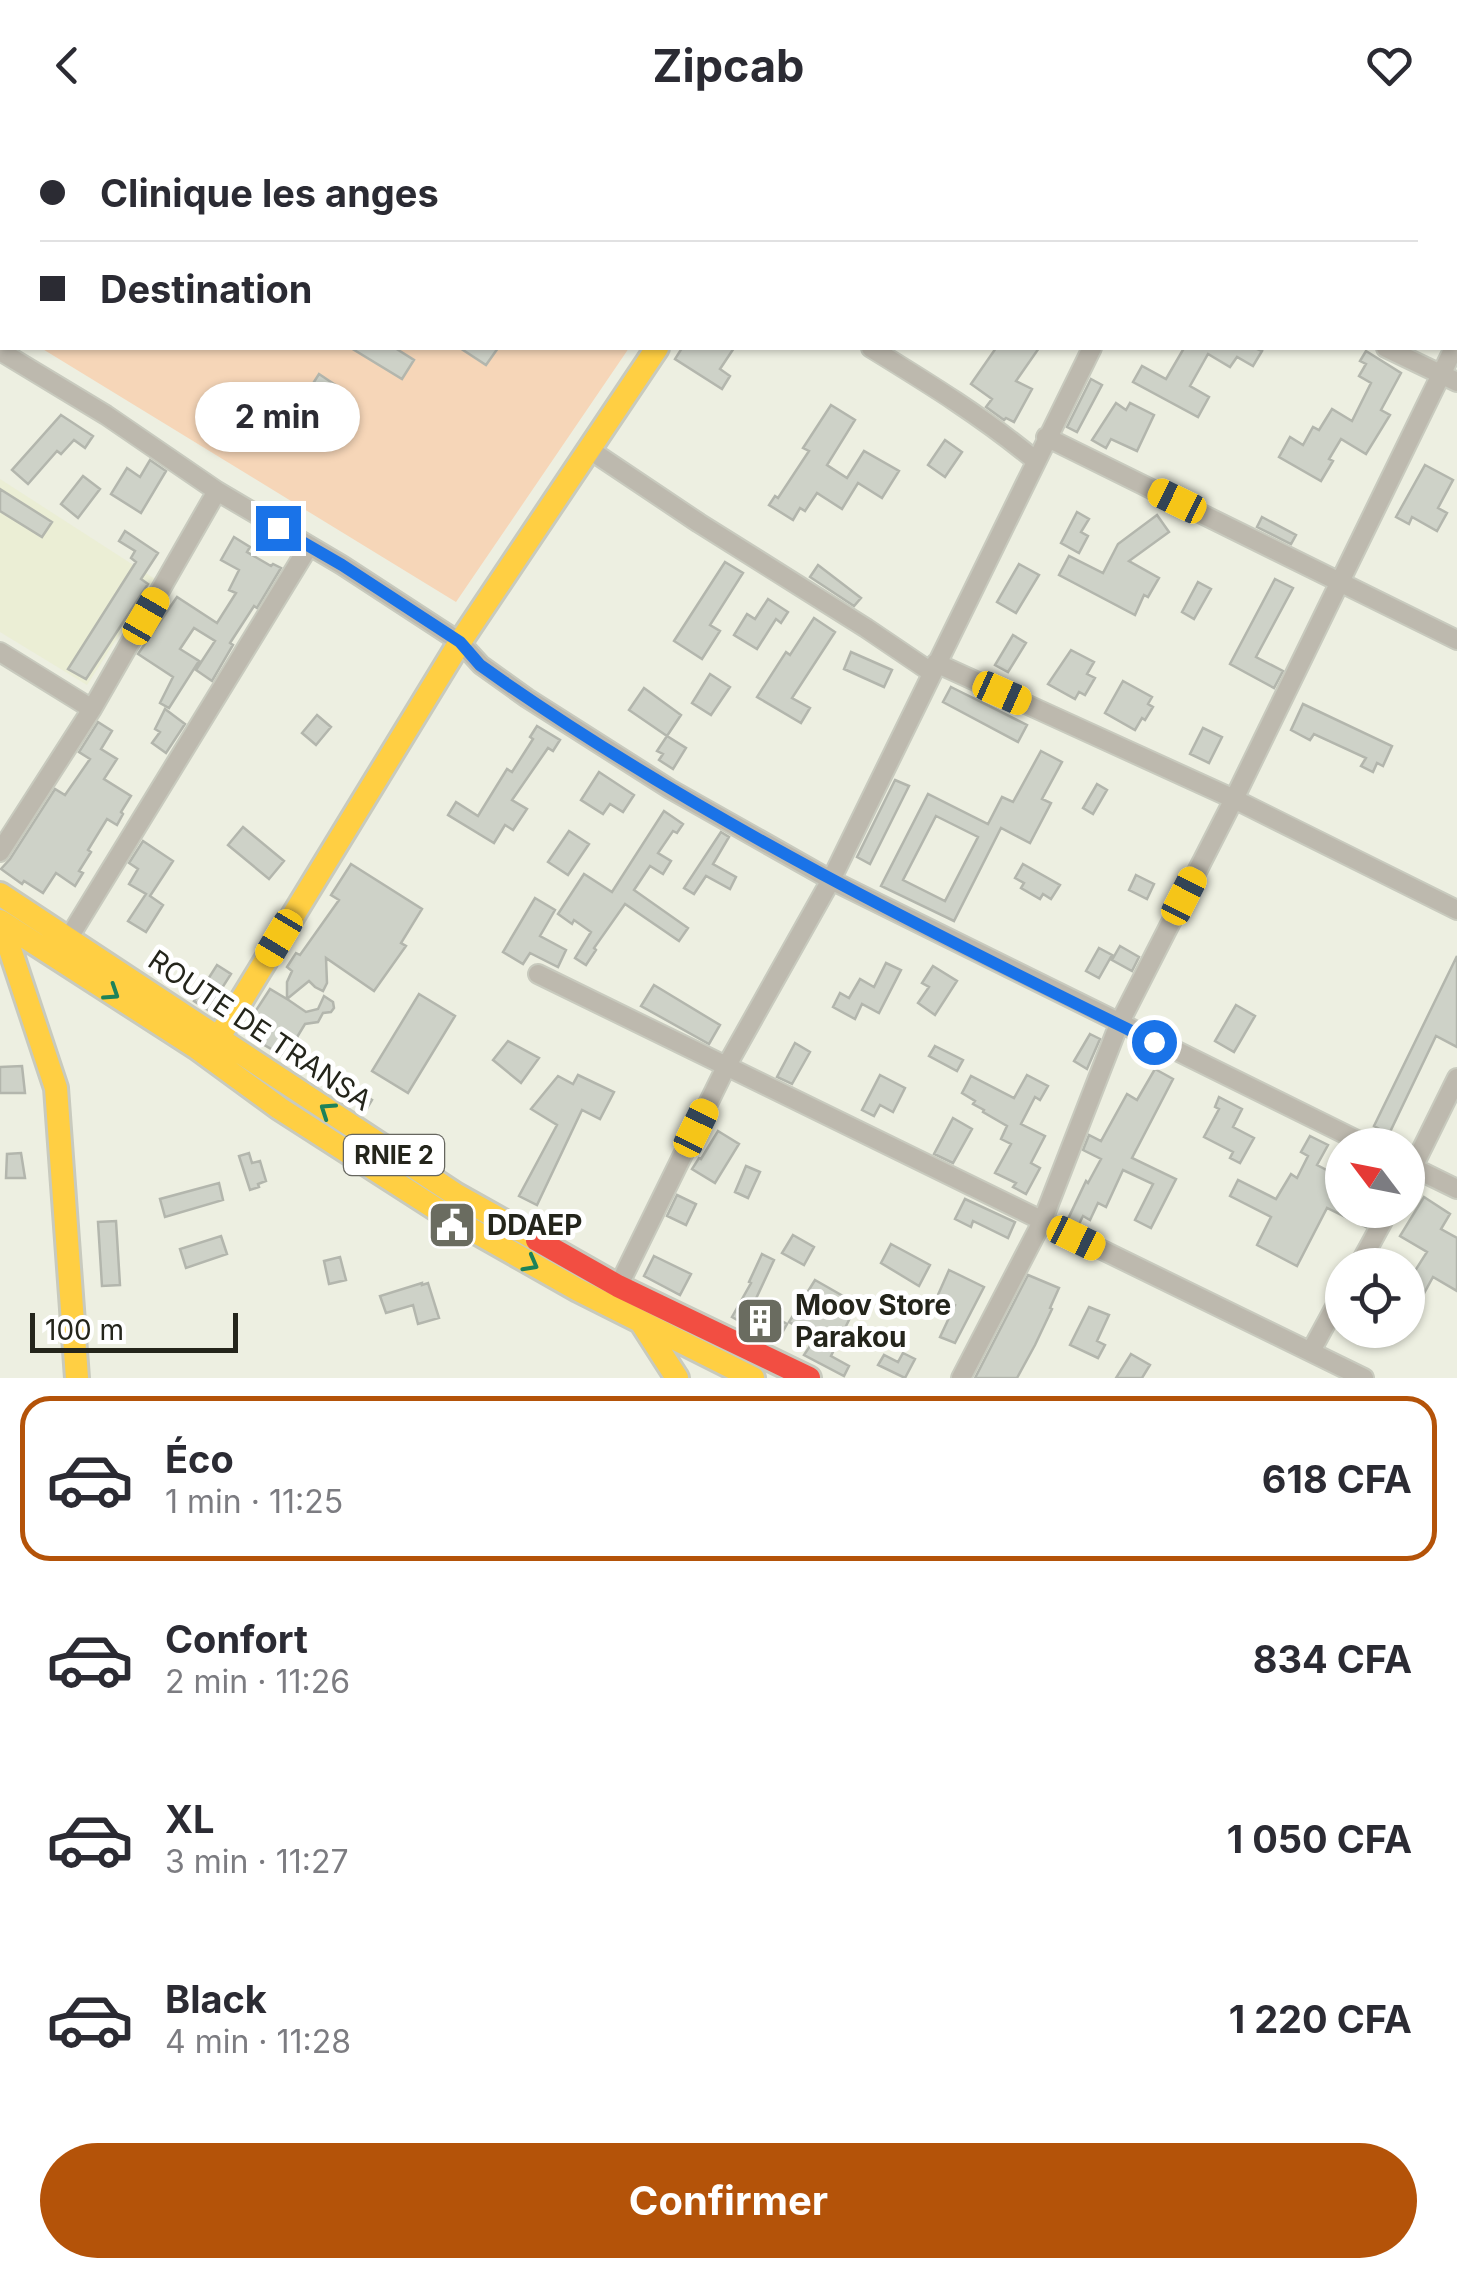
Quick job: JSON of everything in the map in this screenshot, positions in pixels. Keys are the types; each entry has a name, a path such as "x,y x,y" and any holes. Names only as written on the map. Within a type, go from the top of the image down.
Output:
{"main road":[{"path":"219,1037 460,642 657,350"},
{"name":"ROUTE DE TRANSA","path":"0,894 62,948 197,1048 280,1108 431,1206 613,1296 692,1320 809,1378"},
{"path":"0,922 56,1088 77,1378"},
{"name":"ROUTE DE TRANSA","path":"0,922 62,948 219,1037 613,1296 666,1345 753,1378"},
{"path":"677,1378 666,1345 683,1323 692,1320"}],"street":[{"path":"874,350 1005,435 1036,462"},
{"path":"613,1296 728,1065 830,880 1091,350"},
{"path":"1390,350 1448,378"},
{"path":"961,1378 1042,1222 1119,1024 1340,581 1448,378 1454,350"},
{"path":"0,351 460,642 480,665 670,789 830,880 1332,1128"},
{"path":"1046,437 1457,640"},
{"path":"590,450 699,523 933,668 1234,799 1457,910"},
{"path":"0,852 92,709 217,491"},
{"path":"62,948 309,546"},
{"path":"0,652 92,709"},
{"path":"538,974 1364,1378"},
{"path":"1425,1139 1457,1078"},
{"path":"1425,1176 1457,1189"},
{"path":"1311,1351 1325,1325"}],"shaded area":[{"path":"44,350 628,350 456,602"},
{"path":"0,479 155,579 87,685 0,632"}],"building":[{"path":"354,350 398,350 414,360 402,379"},
{"path":"463,350 497,350 486,365"},
{"path":"681,350 733,350 720,369 730,376 722,389 675,359"},
{"path":"995,350 1038,350 1016,381 1032,389 1014,422 986,407 992,399 971,384"},
{"path":"1183,350 1262,351 1253,366 1237,357 1230,367 1208,354 1190,386 1209,397 1198,417 1133,382 1142,366 1166,379"},
{"path":"1366,351 1401,373 1381,410 1390,415 1366,454 1341,439 1321,481 1279,457 1290,437 1303,445 1313,427 1319,430 1332,409 1352,421 1371,383 1359,376 1366,364 1360,361"},
{"path":"319,374 343,390 313,435 278,407 286,395 300,404"},
{"path":"1091,379 1102,385 1077,432 1067,427"},
{"path":"1116,403 1126,410 1130,403 1154,415 1137,451 1111,439 1106,448 1092,440"},
{"path":"831,405 855,420 827,465 847,478 864,451 899,471 882,498 858,483 842,509 817,493 793,520 769,505 775,496 778,498 809,451 803,448"},
{"path":"61,415 93,436 85,448 74,440 61,454 57,451 28,484 12,470"},
{"path":"945,440 962,452 945,477 928,465"},
{"path":"150,460 166,471 141,513 111,494 127,468 140,477"},
{"path":"1425,465 1453,480 1438,508 1447,513 1437,531 1412,517 1409,524 1396,517"},
{"path":"83,476 100,489 78,518 61,504"},
{"path":"0,489 52,522 42,537 0,511"},
{"path":"1077,512 1089,519 1081,532 1088,536 1079,553 1061,543"},
{"path":"1157,515 1169,532 1129,561 1159,578 1148,597 1144,595 1135,615 1059,575 1069,556 1103,573 1118,544"},
{"path":"1262,517 1296,535 1291,544 1257,527"},
{"path":"125,531 158,553 141,579 148,584 86,679 68,669 136,562 131,558 135,551 119,541"},
{"path":"234,537 250,547 247,552 281,568 230,643 233,645 212,681 196,670 215,641 194,628 180,649 199,661 169,708 160,703 173,677 138,654 177,597 217,623 236,593 229,590 239,570 221,560"},
{"path":"725,562 743,573 710,625 720,631 702,659 674,641"},
{"path":"1019,564 1039,575 1016,613 997,602"},
{"path":"818,565 861,598 854,606 810,577"},
{"path":"1275,579 1293,588 1256,657 1283,671 1274,688 1230,664"},
{"path":"1198,582 1211,589 1194,619 1182,612"},
{"path":"768,599 788,612 781,623 776,619 757,649 734,635 747,614 755,619"},
{"path":"814,618 835,632 792,698 810,708 801,723 757,697"},
{"path":"1013,635 1026,643 1008,672 995,665"},
{"path":"1071,650 1094,662 1087,674 1095,678 1085,695 1079,692 1075,699 1048,684"},
{"path":"851,652 892,670 884,687 844,669"},
{"path":"710,674 730,687 711,715 692,703"},
{"path":"1123,681 1152,697 1148,704 1153,707 1135,730 1105,713"},
{"path":"951,687 1027,725 1018,742 943,702"},
{"path":"644,688 681,715 667,736 629,710"},
{"path":"1303,704 1392,746 1383,766 1377,763 1373,772 1361,766 1366,758 1314,734 1310,740 1291,730"},
{"path":"165,709 185,724 166,753 152,743 160,732 155,729"},
{"path":"317,715 331,727 316,745 302,733"},
{"path":"98,722 112,731 101,749 117,759 104,779 131,796 117,825 107,819 88,850 91,852 75,886 56,873 43,893 1,869 55,789 65,795 90,759 79,752"},
{"path":"537,726 560,740 553,751 548,748 512,800 527,809 513,830 505,825 494,843 448,815 456,802 478,816 507,769 512,772"},
{"path":"1203,728 1222,737 1209,763 1190,754"},
{"path":"667,736 686,748 673,769 659,760 663,754 657,751"},
{"path":"1041,751 1062,762 1042,799 1051,803 1030,843 1001,828 954,921 881,886 928,794 988,824 1002,797 1013,802","holes":["936,816 978,837 945,901 903,880"]},
{"path":"599,772 634,795 623,812 610,804 603,814 581,800"},
{"path":"895,780 909,786 870,864 857,857"},
{"path":"1097,784 1107,790 1093,814 1083,808"},
{"path":"664,811 683,824 677,833 673,831 658,853 671,861 663,874 650,866 634,890 688,928 679,941 625,904 586,965 575,958 591,932 558,914 584,874 612,892"},
{"path":"243,827 284,861 269,879 228,845"},
{"path":"569,831 589,844 568,875 548,862"},
{"path":"721,832 729,837 713,864 736,877 730,889 706,876 694,894 684,888"},
{"path":"143,841 173,861 150,896 163,905 146,932 128,921 146,894 129,884 138,869 129,863"},
{"path":"351,864 422,909 401,943 406,946 374,991 326,958 327,983 323,991 309,981 287,999 292,971 287,967 339,900 331,895"},
{"path":"1023,864 1060,885 1051,899 1043,894 1040,899 1021,888 1024,883 1015,878"},
{"path":"1136,875 1154,884 1147,899 1129,890"},
{"path":"535,898 555,910 540,936 566,950 558,967 530,953 523,964 503,952"},
{"path":"1120,946 1139,957 1132,971 1112,960"},
{"path":"1099,948 1112,955 1099,978 1086,971"},
{"path":"1457,956 1457,1047 1436,1036 1392,1128 1374,1126"},
{"path":"886,963 901,970 879,1013 862,1004 855,1019 833,1007 840,993 849,998 860,979 874,987"},
{"path":"217,965 231,974 208,1010 194,1001"},
{"path":"933,966 957,981 935,1015 918,1003 929,987 922,983"},
{"path":"654,985 720,1025 709,1044 641,1006"},
{"path":"270,989 306,1012 318,1009 324,996 333,1002 331,1012 323,1013 318,1022 305,1024 285,1057 242,1032"},
{"path":"419,994 455,1016 408,1093 372,1071"},
{"path":"1236,1005 1255,1016 1234,1052 1215,1041"},
{"path":"1090,1034 1100,1039 1087,1069 1074,1061"},
{"path":"508,1041 539,1058 521,1083 493,1060"},
{"path":"795,1043 810,1052 792,1084 777,1077"},
{"path":"935,1046 963,1060 957,1071 929,1056"},
{"path":"22,1066 25,1093 0,1093 0,1067"},
{"path":"1155,1069 1173,1079 1132,1158 1176,1179 1151,1228 1135,1220 1153,1184 1123,1170 1106,1207 1098,1203 1090,1220 1083,1216 1079,1224 1068,1219 1101,1159 1083,1150 1089,1135 1101,1141 1127,1094 1137,1100"},
{"path":"578,1075 614,1092 600,1119 582,1110 537,1205 519,1196 557,1125 531,1109 558,1076 573,1084"},
{"path":"880,1075 905,1088 893,1112 880,1105 874,1116 862,1110"},
{"path":"1027,1075 1048,1086 1040,1100 1035,1097 1021,1124 1045,1136 1031,1163 1040,1168 1026,1194 1013,1187 1016,1183 995,1173 1011,1144 1001,1139 1007,1126 962,1093 971,1076 1014,1098"},
{"path":"343,1082 372,1100 366,1110 337,1092"},
{"path":"1219,1097 1242,1109 1233,1127 1254,1138 1240,1163 1230,1158 1233,1152 1204,1137 1219,1109 1215,1107"},
{"path":"953,1118 972,1129 953,1163 934,1154"},
{"path":"718,1131 739,1144 715,1183 692,1169"},
{"path":"1310,1136 1325,1144 1317,1165 1325,1169 1325,1212 1297,1266 1257,1245 1271,1217 1230,1196 1238,1180 1276,1199 1291,1174 1297,1178 1308,1156 1301,1152"},
{"path":"21,1153 25,1178 6,1178 7,1154"},
{"path":"249,1153 252,1163 260,1161 266,1181 250,1190 239,1156"},
{"path":"746,1166 760,1172 748,1198 735,1192"},
{"path":"219,1183 223,1200 165,1217 160,1199"},
{"path":"677,1195 696,1204 686,1225 667,1216"},
{"path":"1425,1198 1450,1214 1441,1229 1457,1238 1457,1291 1433,1277 1425,1292 1427,1252 1400,1236 1405,1228 1425,1228"},
{"path":"965,1199 1015,1222 1008,1238 973,1221 971,1227 955,1219"},
{"path":"116,1221 120,1285 102,1286 98,1222"},
{"path":"793,1235 814,1247 804,1265 782,1253"},
{"path":"221,1236 227,1254 186,1268 180,1249"},
{"path":"891,1244 930,1265 919,1286 881,1263"},
{"name":"Moov Store Parakou","path":"762,1254 774,1260 753,1305 787,1324 777,1342 732,1317"},
{"path":"654,1256 691,1274 680,1295 644,1276"},
{"path":"340,1257 346,1280 329,1284 324,1261"},
{"path":"949,1270 984,1287 955,1343 940,1337 955,1305 937,1297"},
{"path":"1028,1275 1059,1288 1035,1345 1017,1378 975,1378"},
{"path":"815,1280 857,1304 831,1356 849,1366 844,1376 804,1355 816,1337 789,1322"},
{"path":"428,1283 439,1318 418,1324 413,1305 386,1313 380,1296"},
{"path":"1089,1307 1109,1315 1097,1341 1105,1345 1098,1358 1070,1345"},
{"path":"903,1353 915,1359 905,1378 878,1365 884,1355 898,1362"},
{"path":"1131,1354 1150,1365 1142,1378 1116,1378"}],"traffic: slow":[{"path":"219,1037 460,642 656,350"},
{"path":"0,894 455,1194 537,1240"},
{"path":"0,921 444,1214 578,1290 753,1378"},
{"path":"1,922 56,1088 77,1378"},
{"path":"641,1322 677,1378"}],"traffic: jam":[{"path":"537,1240 618,1286 809,1378"}],"place":[{"name":"DDAEP","path":"452,1225"},
{"name":"Moov Store Parakou","path":"760,1321"}],"route":[{"path":"278,528 460,642 480,665 504,682 670,789 830,880 1154,1042"}]}
